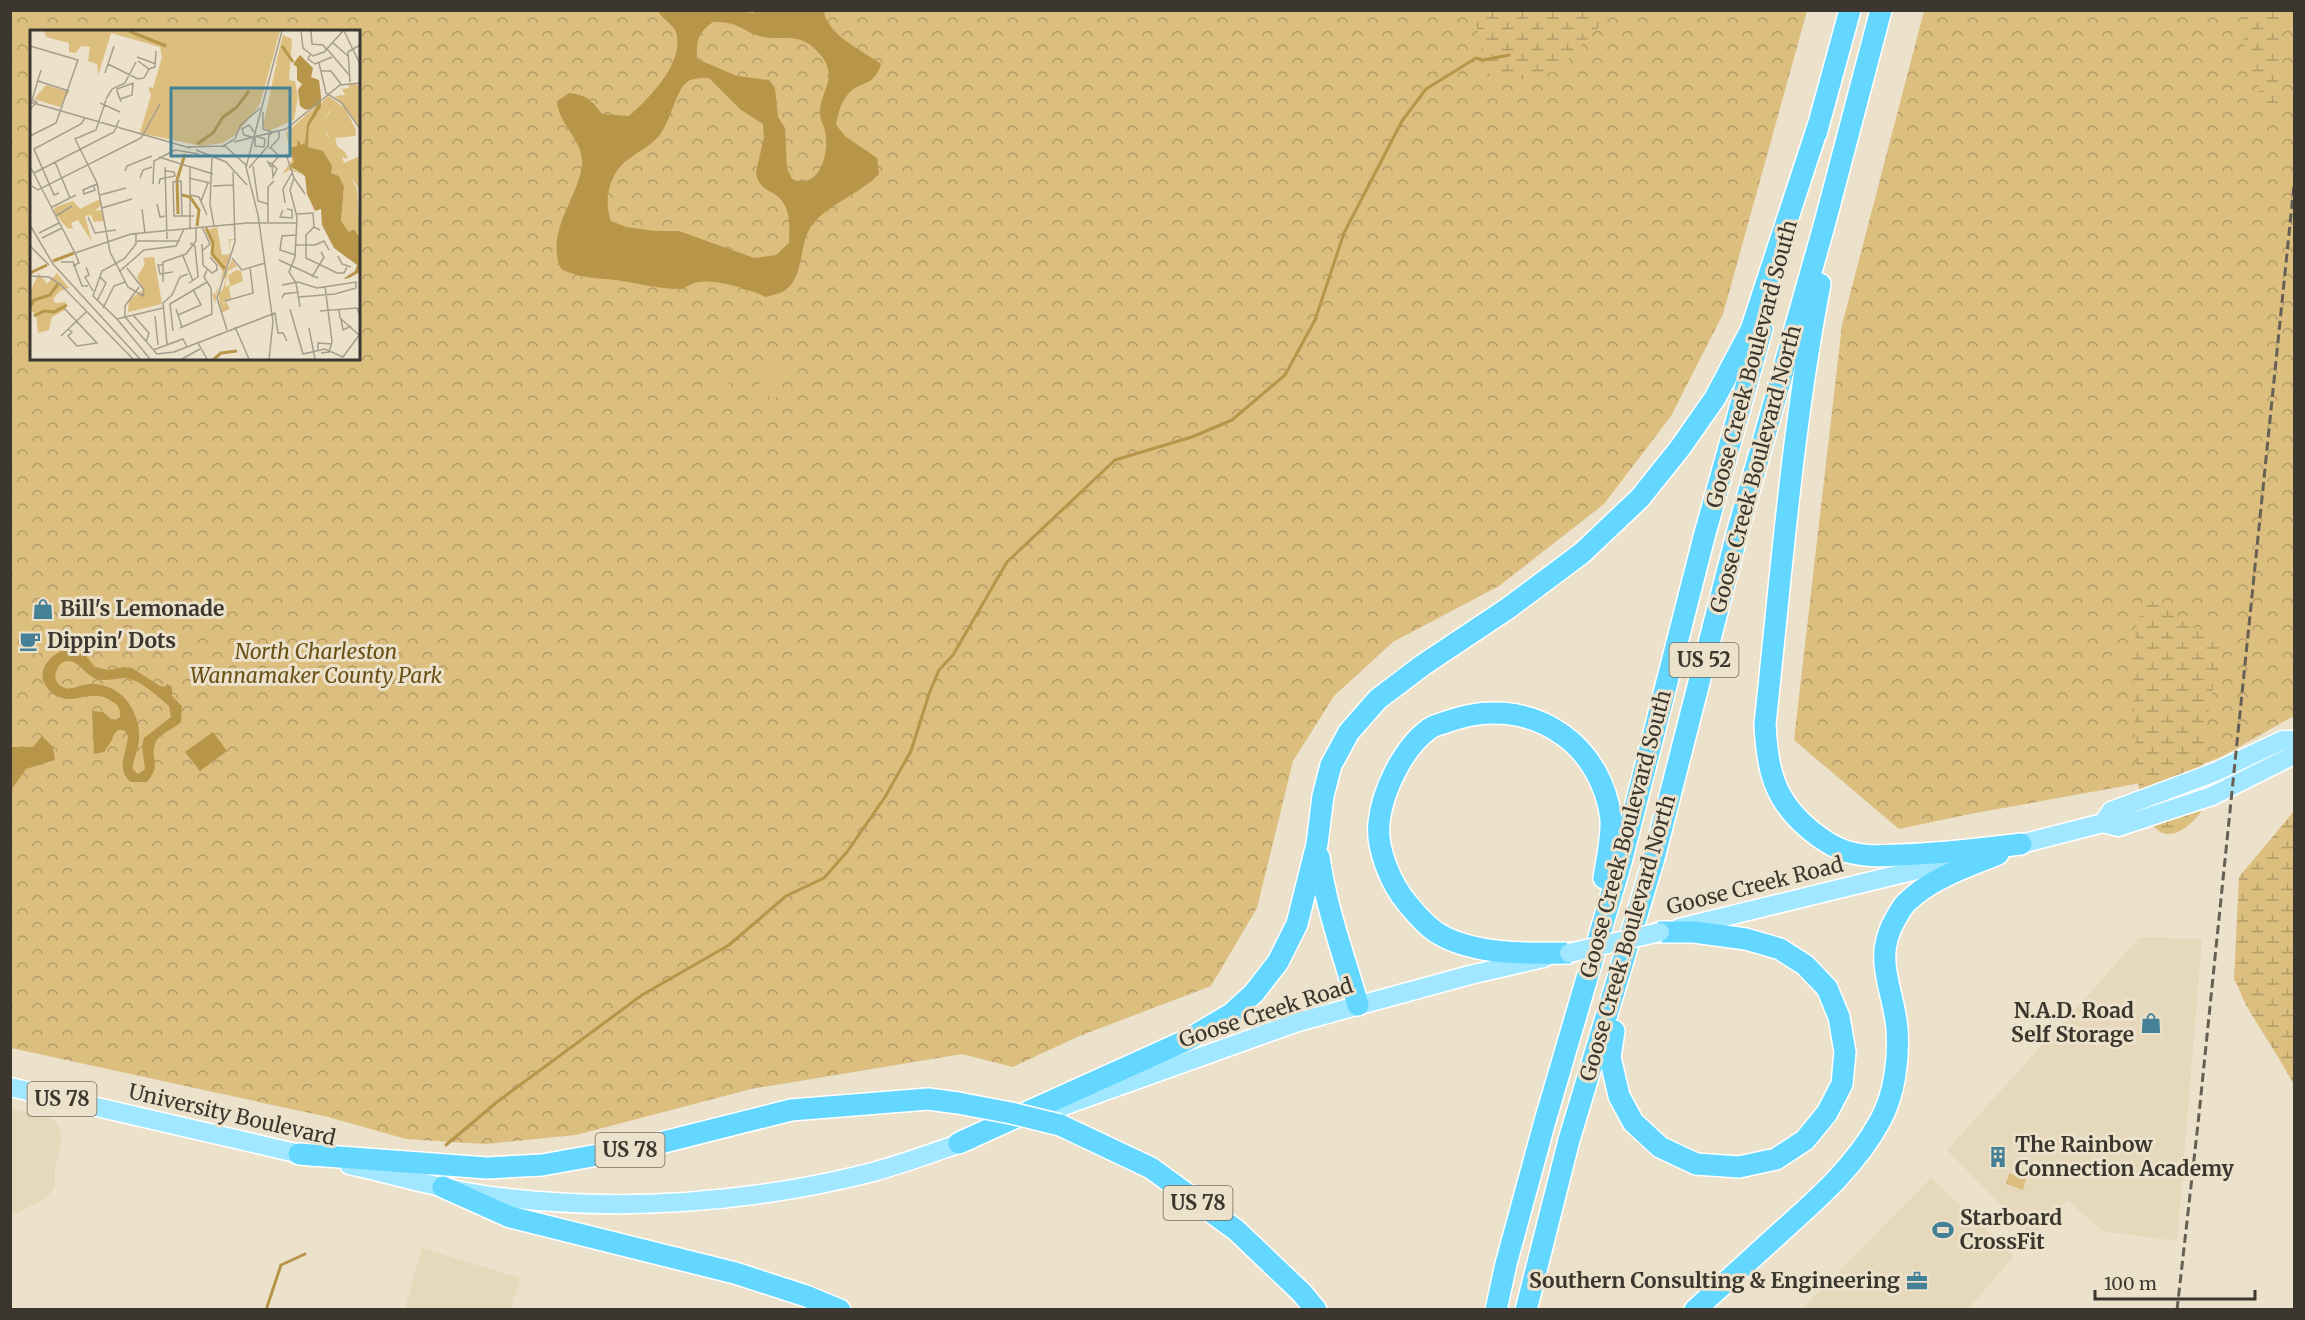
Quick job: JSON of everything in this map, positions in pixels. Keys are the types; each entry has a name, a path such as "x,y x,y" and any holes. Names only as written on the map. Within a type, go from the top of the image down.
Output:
{"highway":[{"name":"Goose Creek Boulevard South","path":"1496,1310 1524,1198 1621,862 1704,537 1850,10"},
{"name":"Goose Creek Boulevard North","path":"1526,1310 1569,1140 1654,858 1737,530 1824,226 1881,10"},
{"path":"1869,55 1809,343 1797,424 1765,724 1766,750 1773,780 1783,802 1798,820 1821,839 1852,854 1930,855 2021,844"},
{"path":"959,1143 1187,1040 1231,1014 1254,993 1278,962 1298,924 1317,844 1323,796 1331,765 1349,732 1378,699 1423,665 1507,609 1582,553 1640,498 1715,398 1751,330 1819,123"},
{"path":"1569,953 1528,954 1468,945 1439,934 1416,914 1396,891 1383,859 1378,824 1387,788 1403,756 1430,728 1461,717 1493,712 1522,715 1553,728 1575,744 1593,766 1604,788 1611,820 1603,889 1580,1002"},
{"path":"1317,844 1322,879 1358,1005"},
{"path":"1695,1310 1830,1188 1858,1157 1881,1120 1891,1091 1897,1062 1897,1028 1885,977 1884,951 1890,928 1905,903 1939,879 2021,844"},
{"path":"1654,858 1620,998 1610,1057 1618,1096 1633,1122 1660,1148 1696,1164 1739,1167 1776,1159 1805,1140 1827,1113 1842,1084 1845,1052 1839,1017 1827,988 1805,965 1780,949 1746,939 1694,932 1660,932"},
{"name":"US 78","path":"299,1154 487,1168 542,1165 648,1146 791,1110 928,1099 958,1103 1059,1125 1151,1168 1236,1230 1302,1293 1316,1310"},
{"name":"US 78","path":"443,1187 510,1217 735,1273 806,1296 840,1310"}],"main road":[{"name":"Goose Creek Road","path":"2103,823 2111,811 2216,772 2283,740 2295,740"},
{"name":"Goose Creek Road","path":"443,1187 499,1197 567,1203 633,1205 765,1193 869,1173 1298,1022 1470,975 1660,932 2103,823 2118,827 2212,796 2295,755"},
{"name":"University Boulevard","path":"10,1087 443,1187"}],"shaded area":[{"path":"759,10 824,11 827,20 838,35 881,64 871,80 846,96 836,125 846,137 877,158 879,174 816,220 807,235 795,278 782,292 766,297 732,285 705,281 680,289 664,288 581,276 561,269 557,255 559,229 579,179 582,157 576,141 562,118 557,102 569,93 575,94 588,99 602,114 629,116 655,90 675,56 676,32 658,11 753,13","holes":["713,22 732,24 764,37 802,40 824,59 829,75 820,113 825,131 826,149 821,167 810,180 792,179 787,168 785,128 778,117 775,88 769,80 737,76 697,59 699,38 704,29","709,78 741,110 763,124 764,137 756,173 761,185 781,199 789,218 789,243 776,255 754,258 679,231 654,231 626,227 611,221 608,210 608,193 618,169 659,136 683,86 690,80"]},
{"path":"69,648 86,656 95,667 108,670 132,668 160,686 165,687 167,684 172,687 172,696 182,706 181,722 157,740 154,749 154,771 147,782 131,782 126,777 123,760 128,736 124,730 118,730 114,734 104,752 94,754 92,711 103,712 115,720 120,717 117,705 98,696 62,698 48,689 44,682 44,668 53,656","holes":["71,661 97,679 131,679 169,706 171,717 144,738 142,746 145,769 138,774 133,767 139,742 139,731 131,707 111,688 97,684 70,689 60,686 57,682 56,670 62,663"]},
{"path":"213,732 227,751 200,771 185,752"},
{"path":"42,736 53,747 55,760 26,769 11,790 11,747 33,747"},
{"path":"2140,937 2202,939 2177,1241 2102,1231 2067,1200 2032,1236 1947,1150"},
{"path":"11,1108 52,1119 57,1122 62,1138 55,1170 55,1187 46,1198 11,1216"},
{"path":"1931,1178 2014,1256 1968,1309 1802,1309"},
{"path":"422,1248 520,1278 511,1309 405,1309"}],"green space":[{"path":"1474,10 1614,11 1559,69 1536,78 1512,80 1489,74 1483,60"},
{"name":"North Charleston Wannamaker County Park","path":"11,11 1807,11 1723,314 1671,416 1604,504 1499,586 1393,642 1334,696 1293,761 1257,908 1211,986 1077,1037 1013,1067 962,1054 751,1089 576,1135 485,1144 406,1139 328,1117 11,1048"},
{"path":"1924,11 2294,11 2294,716 2221,757 2163,779 1899,829 1794,740 1842,325"},
{"path":"2243,11 2281,11 2277,111 2265,108 2244,44"},
{"path":"765,353 783,356 776,398 757,395"},
{"path":"721,372 728,372 730,407 723,407"},
{"path":"2151,601 2177,615 2184,623 2219,641 2220,647 2203,756 2202,810 2188,826 2169,834 2160,832 2149,820 2144,810 2141,803 2136,761 2130,644 2135,643 2138,620"},
{"path":"2294,811 2294,1085 2234,980 2239,877"},
{"path":"2009,1173 2026,1179 2023,1190 2006,1184"}],"waterway":[{"path":"446,1145 497,1102 642,995 729,945 786,896 824,878 847,852 885,797 911,751 939,670 953,655 1007,562 1115,460 1192,437 1232,420 1285,375 1315,320 1344,233 1402,121 1426,89 1476,58 1483,60 1509,55"},
{"path":"266,1310 281,1265 305,1254"}],"railway":[{"path":"2177,1310 2294,185"}],"place":[{"name":"Bill's Lemonade","path":"43,609"},
{"name":"Dippin' Dots","path":"30,641"},
{"name":"N.A.D. Road Self Storage","path":"2151,1023"},
{"name":"The Rainbow Connection Academy","path":"1998,1157"},
{"name":"Starboard CrossFit","path":"1943,1230"},
{"name":"Southern Consulting & Engineering","path":"1917,1281"}]}
